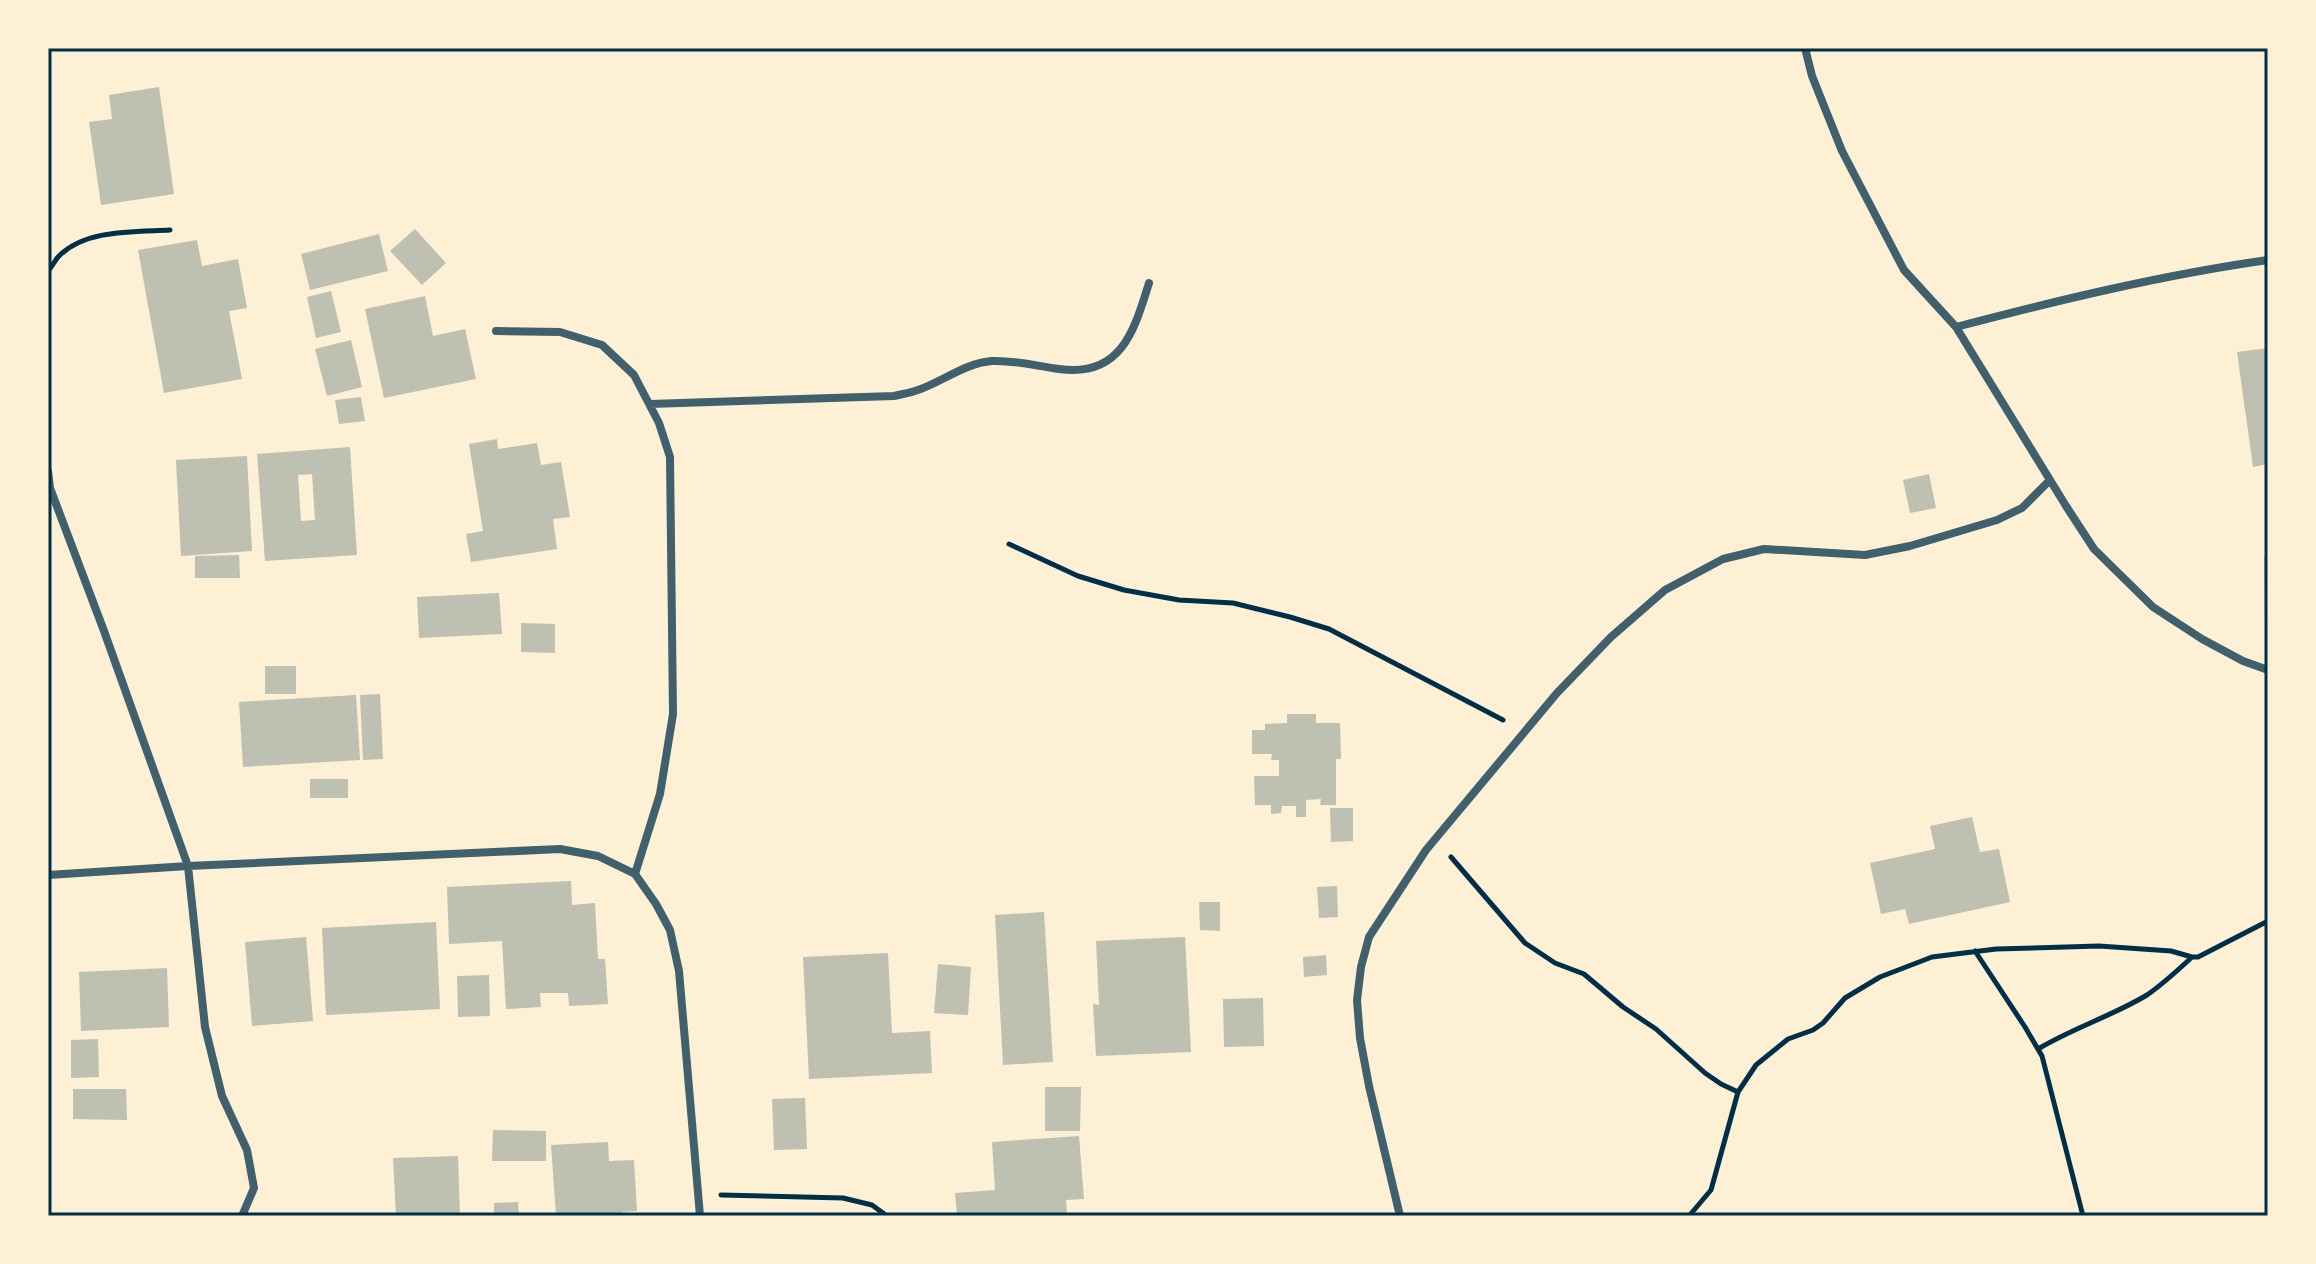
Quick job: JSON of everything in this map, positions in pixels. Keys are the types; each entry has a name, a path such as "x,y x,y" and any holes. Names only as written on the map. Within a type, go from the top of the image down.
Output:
{"street":[{"path":"1805,48 1812,76 1842,151 1904,270 1956,327 2094,549 2153,607 2202,639 2243,661 2268,670"},
{"path":"1956,327 2172,276 2268,260"},
{"path":"650,404 894,396 918,390 991,361 1084,371 1102,365 1123,348 1136,327 1149,283"},
{"path":"496,331 560,332 602,345 634,375 659,423 670,457 673,714 660,794 635,874"},
{"path":"48,471 50,488 188,866 205,1027 222,1096 247,1150 254,1188 242,1216"},
{"path":"1400,1216 1360,1038 1357,1000 1369,937 1426,850 1557,693 1611,637 1665,590 1723,559 1764,549 1865,555 1910,546 1997,520 2022,508 2050,480"},
{"path":"48,875 560,849 598,856 635,874 670,930 679,971 700,1216"}],"path":[{"path":"48,271 59,256 76,244 106,235 170,230"},
{"path":"1009,544 1078,576 1124,590 1179,600 1233,603 1329,629 1525,732"},
{"path":"1444,829 1457,866 1525,943 1555,963 1584,974 1623,1007 1656,1029 1705,1073 1738,1092"},
{"path":"1689,1216 1711,1190 1738,1092 1756,1065 1788,1039 1823,1023 1845,998 1880,977 1932,957 1975,951 2099,946 2171,951 2198,957 2268,921"},
{"path":"1975,951 2042,1056 2083,1216"},
{"path":"2038,1049 2145,995 2192,957"},
{"path":"698,1195 843,1198 872,1205 887,1216"}],"building":[{"path":"159,87 174,194 101,205 89,122 112,119 109,95"},
{"path":"415,229 446,263 422,285 390,251"},
{"path":"379,234 388,271 310,290 301,254"},
{"path":"197,240 202,266 238,259 247,308 229,311 242,379 164,393 138,250"},
{"path":"331,291 341,332 316,338 307,297"},
{"path":"425,296 433,336 465,329 476,379 384,398 365,309"},
{"path":"351,340 362,387 327,396 315,349"},
{"path":"2268,348 2268,464 2253,467 2237,352"},
{"path":"361,397 365,421 339,424 335,400"},
{"path":"497,439 498,449 537,443 541,465 561,462 570,517 553,519 557,549 471,562 466,534 483,531 469,444"},
{"path":"350,447 357,555 265,561 257,454","holes":["312,474 315,520 301,521 298,475"]},
{"path":"247,456 252,551 181,556 176,460"},
{"path":"1929,474 1936,508 1910,513 1903,480"},
{"path":"239,555 240,578 195,578 195,556"},
{"path":"2264,556 2268,556 2268,626 2265,626"},
{"path":"499,593 502,634 419,638 417,597"},
{"path":"521,623 555,624 555,653 521,652"},
{"path":"265,666 296,666 296,694 265,694"},
{"path":"380,694 383,759 363,760 360,695"},
{"path":"356,695 360,760 243,767 239,702"},
{"path":"1287,714 1316,714 1316,723 1340,723 1341,759 1336,759 1336,805 1320,805 1321,799 1306,800 1306,817 1296,817 1296,806 1282,806 1281,813 1271,814 1271,805 1255,805 1254,776 1279,776 1279,760 1271,760 1272,754 1252,754 1252,730 1265,730 1265,724 1287,723"},
{"path":"310,779 348,779 348,798 310,798"},
{"path":"1330,808 1353,808 1353,841 1331,842"},
{"path":"1972,817 1980,852 1999,849 2010,902 1909,924 1905,909 1881,914 1870,863 1935,849 1930,826"},
{"path":"571,881 572,905 595,903 598,959 605,959 608,1004 569,1006 568,993 540,993 541,1007 506,1009 502,941 449,944 447,887"},
{"path":"1337,886 1338,917 1319,918 1317,887"},
{"path":"1199,902 1220,902 1220,931 1200,930"},
{"path":"1044,912 1053,1062 1003,1065 995,915"},
{"path":"436,922 440,1009 326,1015 322,928"},
{"path":"306,937 313,1021 252,1026 245,942"},
{"path":"1185,937 1191,1052 1096,1056 1093,1004 1099,1005 1096,941"},
{"path":"888,953 892,1033 930,1031 932,1073 809,1079 803,957"},
{"path":"1326,955 1327,975 1304,977 1303,957"},
{"path":"938,964 971,967 968,1015 934,1013"},
{"path":"167,968 169,1027 81,1031 79,972"},
{"path":"489,975 490,1016 458,1017 457,976"},
{"path":"1263,998 1264,1046 1224,1047 1223,999"},
{"path":"98,1039 99,1077 71,1078 71,1040"},
{"path":"1045,1087 1081,1087 1080,1131 1045,1131"},
{"path":"73,1089 126,1089 127,1120 73,1119"},
{"path":"805,1098 807,1149 774,1150 772,1099"},
{"path":"493,1130 546,1131 546,1161 492,1161"},
{"path":"1079,1136 1084,1199 1066,1200 1067,1216 957,1216 955,1193 995,1190 992,1142"},
{"path":"608,1142 609,1161 634,1160 637,1211 622,1212 623,1216 556,1216 551,1145"},
{"path":"458,1156 460,1216 396,1216 393,1158"},
{"path":"518,1202 519,1216 494,1216 494,1203"}]}
